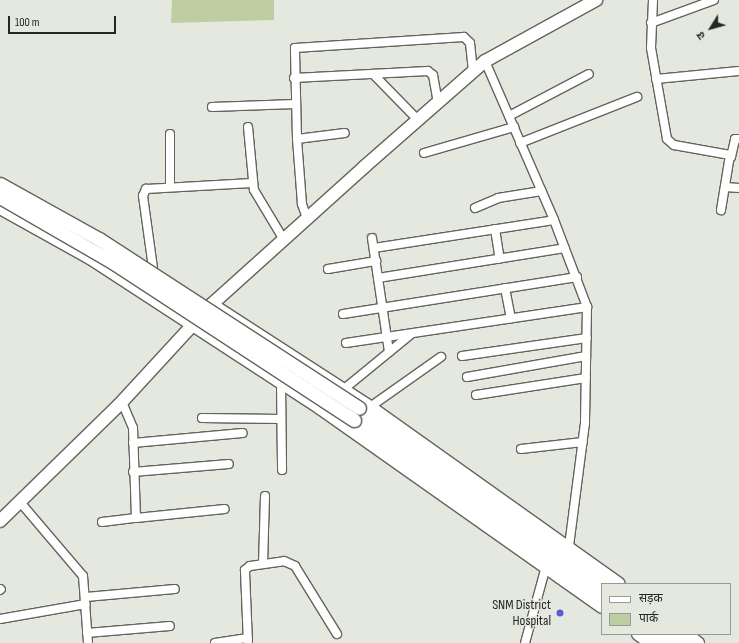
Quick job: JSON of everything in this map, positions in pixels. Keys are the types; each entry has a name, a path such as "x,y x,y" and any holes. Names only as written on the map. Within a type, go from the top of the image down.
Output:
{"main road":[{"path":"0,522 122,402 211,305 485,61 596,0"},
{"path":"0,179 153,268 344,389 361,412 601,596"},
{"path":"0,184 99,239 569,547 618,583"},
{"path":"0,196 361,412 601,583"},
{"path":"0,208 90,258 281,383 546,566 601,606"},
{"path":"639,635 650,643"},
{"path":"654,635 665,643"},
{"path":"671,635 683,643"},
{"path":"687,635 698,643"}],"street":[{"path":"653,0 651,23 656,79 670,144 727,154 731,158"},
{"path":"651,23 714,0"},
{"path":"307,218 302,204 297,139 292,52 297,47 464,37 470,43 473,73"},
{"path":"485,61 542,191 577,277 587,307 583,442 569,547"},
{"path":"294,78 428,71 433,75 438,103"},
{"path":"656,79 739,71"},
{"path":"373,74 418,120"},
{"path":"509,116 589,74"},
{"path":"520,142 637,97"},
{"path":"212,107 295,104"},
{"path":"248,127 252,183 284,240"},
{"path":"424,153 514,127"},
{"path":"297,139 345,133"},
{"path":"170,134 170,187"},
{"path":"721,210 735,139 739,138"},
{"path":"153,268 144,192 149,188 252,183"},
{"path":"725,187 739,188"},
{"path":"475,208 498,198 542,191"},
{"path":"374,248 554,220"},
{"path":"495,229 500,259"},
{"path":"372,238 389,352"},
{"path":"378,278 565,248"},
{"path":"328,269 376,261"},
{"path":"343,314 577,277"},
{"path":"505,288 511,318"},
{"path":"346,343 587,307"},
{"path":"344,389 410,334"},
{"path":"462,356 587,338"},
{"path":"467,377 586,356"},
{"path":"361,412 441,358"},
{"path":"476,395 586,378"},
{"path":"281,383 282,470"},
{"path":"122,402 132,422 136,518"},
{"path":"202,418 281,420"},
{"path":"133,443 243,433"},
{"path":"520,449 583,442"},
{"path":"133,472 229,464"},
{"path":"263,564 265,496"},
{"path":"20,502 81,571 86,600 88,643"},
{"path":"102,522 225,509"},
{"path":"214,643 248,641 245,570 263,564 291,563 337,634"},
{"path":"525,643 546,566"},
{"path":"0,619 86,600 175,590"},
{"path":"87,633 170,626"}],"green space":[{"path":"172,0 274,0 274,20 171,23"}],"place":[{"name":"SNM District Hospital","path":"560,613"}]}
